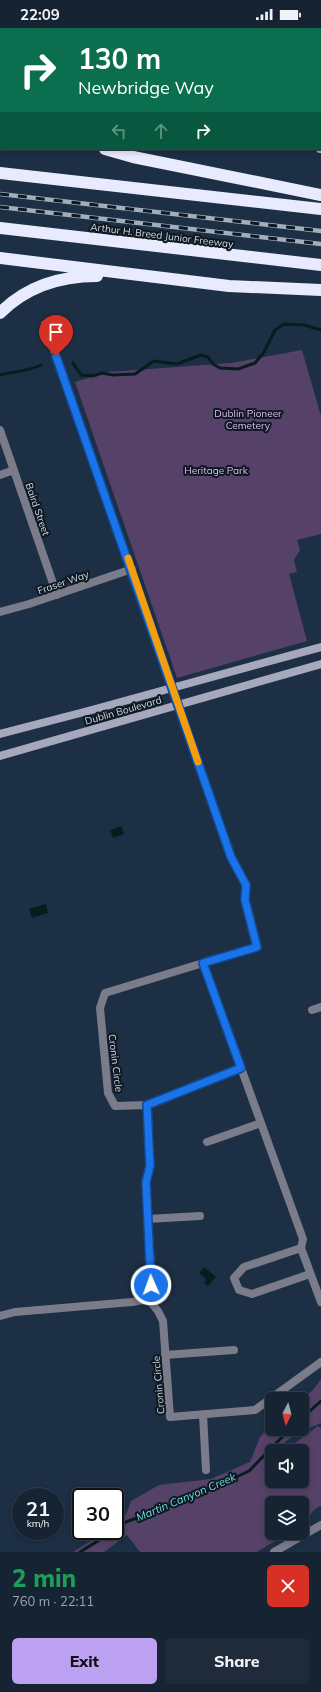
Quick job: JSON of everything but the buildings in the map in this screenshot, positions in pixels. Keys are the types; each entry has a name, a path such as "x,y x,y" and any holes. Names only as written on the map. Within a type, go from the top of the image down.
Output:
{"highway":[{"path":"108,150 133,157 321,195"},
{"path":"0,173 321,209"},
{"name":"Arthur H. Breed Junior Freeway","path":"0,228 321,265"},
{"path":"0,258 229,286 321,290"},
{"path":"0,313 12,301 29,291 50,282 72,277 134,275"}],"street":[{"path":"45,324 132,569 231,857 246,885 245,900 257,947 203,963 303,1239 301,1248 321,1302"},
{"name":"Baird Street","path":"0,430 57,595"},
{"path":"0,475 14,470"},
{"name":"Fraser Way","path":"0,612 57,595 132,569"},
{"name":"Dublin Boulevard","path":"0,734 321,647"},
{"name":"Dublin Boulevard","path":"0,756 321,664"},
{"name":"Cronin Circle","path":"147,1105 115,1106 108,1093 100,1008 105,993 203,963"},
{"path":"312,1010 321,1006"},
{"path":"0,1316 15,1312 132,1302 148,1299 152,1284 146,1182 150,1166 147,1105 241,1068"},
{"path":"207,1142 261,1123"},
{"path":"148,1219 200,1216"},
{"path":"301,1248 244,1267 234,1278 238,1290 252,1294 310,1274"},
{"name":"Cronin Circle","path":"148,1299 163,1320 170,1417 255,1410 321,1362"},
{"path":"165,1355 234,1350"},
{"path":"202,1415 206,1470"},
{"path":"274,1552 321,1525"}],"green space":[{"name":"Heritage Park","path":"302,350 321,416 321,534 297,540 300,550 294,560 297,572 289,574 307,641 177,678 75,382 108,372 231,363"},
{"path":"321,1379 321,1423 309,1428 309,1393"},
{"path":"318,1426 321,1429 321,1506 314,1510 309,1517 309,1496 265,1496 265,1540 277,1540 257,1552 140,1552 127,1535 124,1537 124,1516 131,1501 159,1485 211,1479 250,1462 260,1437 265,1432 265,1436 294,1436 282,1444 265,1444 265,1488 309,1488 309,1444 294,1444 304,1436 309,1436 309,1433"},
{"path":"92,1540 120,1540 104,1552 73,1552"}],"shaded area":[{"path":"121,826 124,834 113,838 110,830"},
{"path":"46,904 48,913 32,918 29,909"},
{"path":"204,1267 216,1277 208,1286 204,1283 206,1279 199,1273"}],"waterway":[{"path":"73,363 81,375 93,376 102,373 113,375 135,374 154,361 177,364 201,355 208,357 213,364 220,368 238,369 255,363 264,352 275,330 284,324 304,325 321,330"},
{"path":"0,375 26,370 41,365"},
{"name":"Martin Canyon Creek","path":"309,1412 321,1401"},
{"name":"Martin Canyon Creek","path":"124,1523 196,1496 249,1471 283,1436"},
{"name":"Martin Canyon Creek","path":"80,1552 99,1540"}],"railway":[{"path":"0,194 321,231"},
{"path":"0,207 321,244"}],"slow traffic":[{"path":"128,558 198,762"}],"route":[{"path":"56,356 132,569 231,857 246,885 245,900 257,947 203,963 241,1068 147,1105 150,1166 146,1182 151,1285"}],"park label":[{"name":"Dublin Pioneer Cemetery","path":"248,418"}]}
